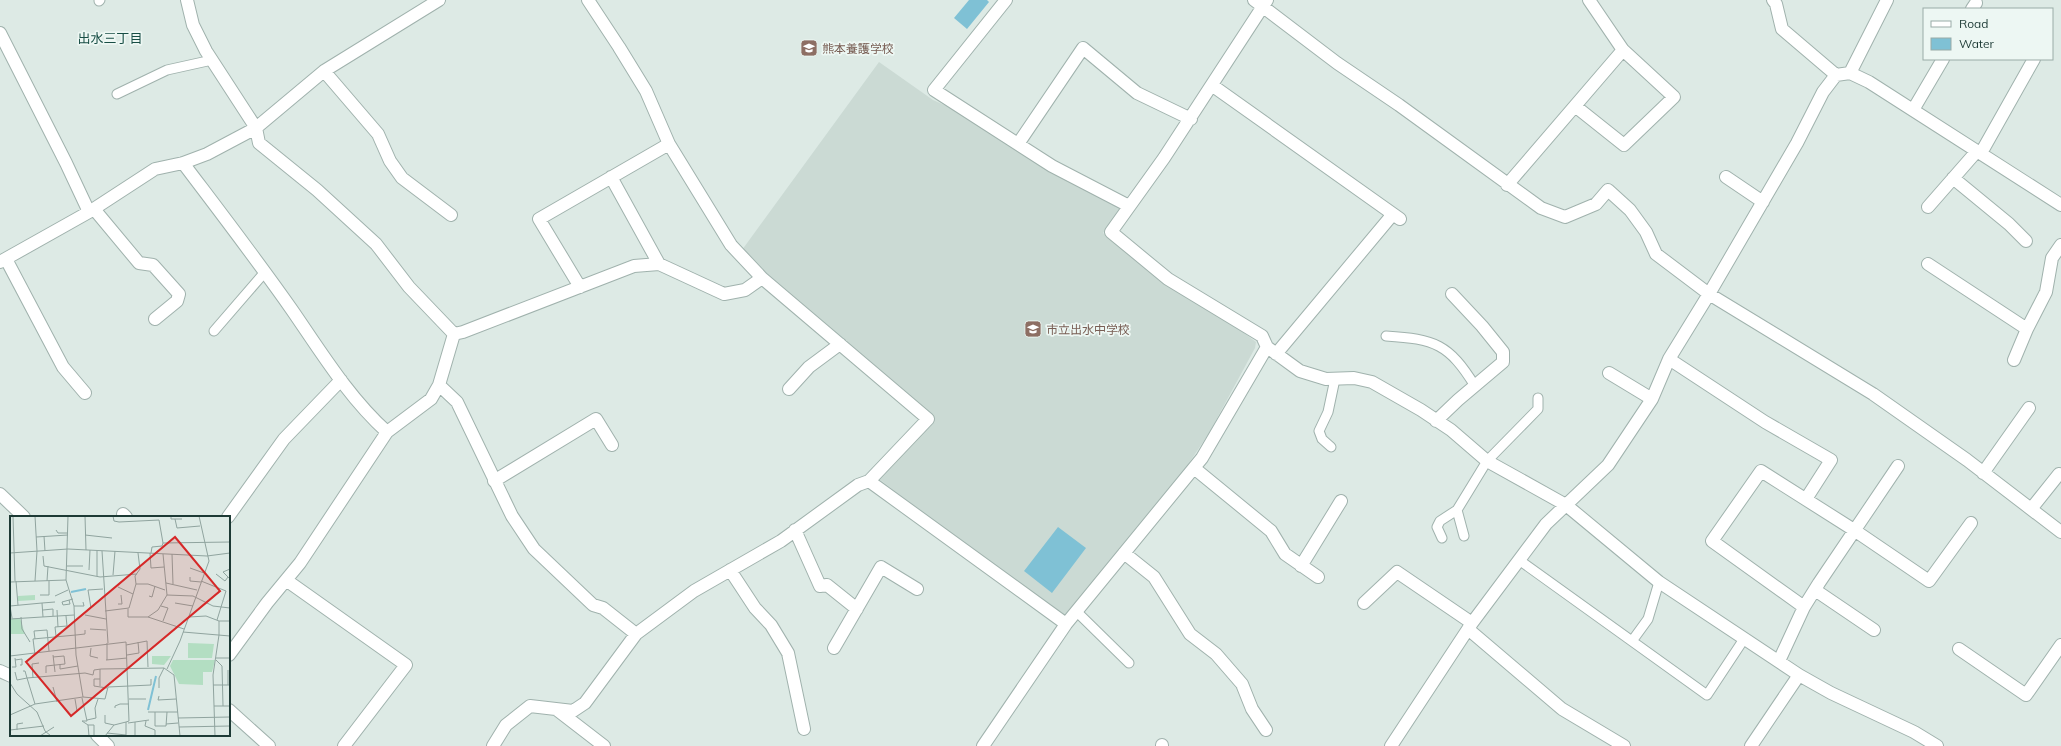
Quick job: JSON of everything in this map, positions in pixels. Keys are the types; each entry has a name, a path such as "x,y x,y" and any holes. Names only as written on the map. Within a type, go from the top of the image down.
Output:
{"street":[{"path":"187,0 193,25 212,60 256,128 259,143 317,190 376,244 409,287 454,334"},
{"path":"493,746 506,725 530,706 573,711 585,703 636,634 694,591 781,541 858,485 869,481 928,419 762,278 731,245 669,144 646,91 620,47 588,0"},
{"path":"1006,0 934,90 1052,166 1128,206"},
{"path":"1575,106 1624,145 1674,97 1623,50 1589,0"},
{"path":"1773,0 1776,4 1782,29 1836,76"},
{"path":"1850,72 1888,0"},
{"path":"85,393 63,367 3,261 91,211 155,169 183,163 207,154 256,128 324,70 432,2"},
{"path":"1937,746 1914,732 1831,693 1799,675 1659,582 1566,505 1487,461 1436,421 1372,382 1354,378 1326,379 1300,371 1271,350 1262,336 1168,279 1111,232 1213,86 1261,2 1337,63 1399,105 1507,185 1541,208 1565,217 1596,204 1608,190 1630,210 1646,232 1656,254 1710,294 1873,394 1983,473 2061,532"},
{"path":"0,33 91,211 139,263 153,265 179,294 177,301 155,320"},
{"path":"1018,144 1083,48 1138,93 1191,119"},
{"path":"1507,185 1623,50"},
{"path":"1913,110 1942,60"},
{"path":"1928,207 1953,178 1979,152 2033,60"},
{"path":"324,70 378,134 390,162 402,178 451,215"},
{"path":"1392,746 1470,626 1519,560 1546,524 1608,465 1652,399 1669,359 1710,294 1798,143 1823,92 1836,76 1850,72 1869,82 2061,204"},
{"path":"983,746 1066,624 1202,458 1271,350 1396,216 1213,86"},
{"path":"580,287 539,220 669,144"},
{"path":"183,163 265,272 341,380 371,418 387,432"},
{"path":"611,177 659,264"},
{"path":"1726,177 1763,202"},
{"path":"1953,178 2009,224 2026,241"},
{"path":"2014,360 2026,328 2046,292 2052,258 2061,245"},
{"path":"454,334 463,332 634,266 659,264 724,294 745,290 762,278"},
{"path":"1928,264 2026,328"},
{"path":"1436,421 1503,362 1503,352 1482,326 1452,294"},
{"path":"230,654 267,603 300,563 387,432 431,400 439,385 454,334"},
{"path":"789,389 809,367 840,344"},
{"path":"1669,359 1765,422 1831,460 1806,499"},
{"path":"1609,373 1652,399"},
{"path":"229,516 284,439 341,380"},
{"path":"439,385 457,402 512,516 534,549 593,605 603,608 636,634"},
{"path":"1983,473 2029,408"},
{"path":"494,481 596,419 612,445"},
{"path":"1779,661 1804,607 1898,466"},
{"path":"1194,468 1271,531 1285,554 1300,566 1318,577"},
{"path":"1804,607 1712,541 1761,471 1854,530 1930,581 1971,524"},
{"path":"2031,509 2059,474"},
{"path":"869,481 1066,624"},
{"path":"0,494 23,516"},
{"path":"1300,566 1341,501"},
{"path":"795,530 820,586 827,585 857,609"},
{"path":"1124,553 1154,577 1190,634 1216,654 1242,684 1252,709 1266,730"},
{"path":"834,648 881,567 917,589"},
{"path":"730,570 755,608 770,625 788,653 804,729"},
{"path":"1364,603 1397,572 1470,626 1562,709 1624,746"},
{"path":"286,580 406,665 344,746"},
{"path":"1815,590 1874,630"},
{"path":"1959,648 2026,695 2061,645"},
{"path":"1751,746 1799,675"},
{"path":"556,709 604,746"},
{"path":"230,711 269,746"},
{"path":"98,736 108,746"}],"lane":[{"path":"117,94 167,70 212,60"},
{"path":"214,331 265,272"},
{"path":"1386,336 1416,338 1437,345 1448,351 1462,364 1475,386"},
{"path":"1331,447 1322,439 1319,431 1328,412 1335,379"},
{"path":"1442,538 1437,527 1440,521 1457,510 1487,461 1538,409 1538,398"},
{"path":"1457,510 1464,536"},
{"path":"1519,560 1707,695 1744,639"},
{"path":"1632,642 1648,618 1659,582"},
{"path":"1077,612 1129,663"}],"shaded area":[{"name":"市立出水中学校","path":"879,62 933,100 965,114 1044,167 1120,209 1103,233 1166,284 1220,315 1256,342 1255,348 1209,433 1181,475 1065,620 875,476 934,418 771,280 742,250"}],"water":[{"path":"969,0 987,0 989,2 967,29 954,18"},
{"path":"1058,527 1086,548 1052,593 1024,571"}],"place":[{"name":"熊本養護学校","path":"809,48"},
{"name":"市立出水中学校","path":"1033,329"}],"district":[{"name":"出水三丁目","path":"110,38"}]}
